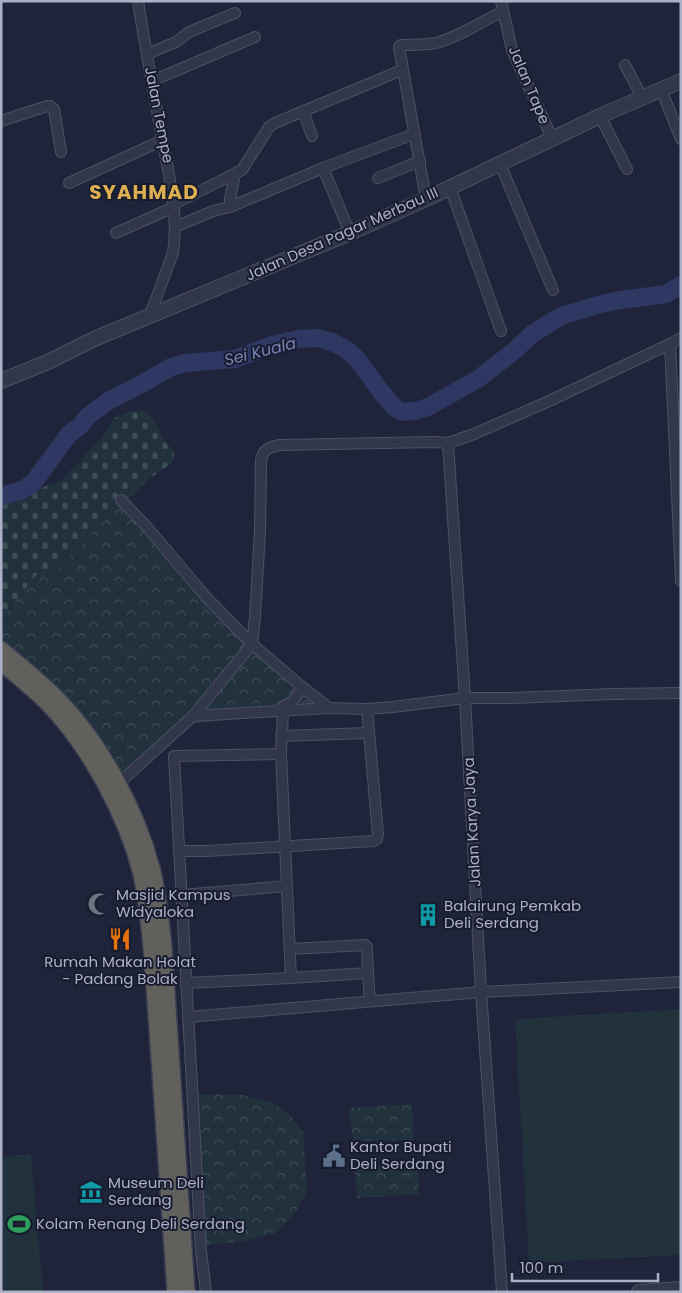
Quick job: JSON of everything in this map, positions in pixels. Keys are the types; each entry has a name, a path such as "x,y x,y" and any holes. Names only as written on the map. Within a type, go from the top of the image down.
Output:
{"highway":[{"path":"1,650 57,698 81,726 118,784 146,846 161,920 187,1292"},
{"path":"1,663 48,704 71,731 112,798 135,853 141,875 148,921 154,980 175,1292"}],"street":[{"name":"Jalan Tempe","path":"138,1 146,54 170,173 175,227 173,253 152,314"},
{"path":"426,199 399,49 401,45 421,45 437,42 464,31 502,6"},
{"name":"Jalan Tape","path":"502,6 512,50 552,138"},
{"path":"146,54 176,42 190,32 235,13"},
{"path":"152,81 255,37"},
{"path":"625,65 642,97"},
{"path":"116,233 174,206 235,174 244,167 269,127 274,123 402,70"},
{"name":"Jalan Desa Pagar Merbau III","path":"1,381 48,362 94,339 152,314 350,234 552,138 681,81"},
{"path":"661,89 681,139"},
{"path":"1,122 50,106 54,109 62,152"},
{"path":"303,111 312,136"},
{"path":"600,116 627,169"},
{"path":"175,227 213,211 227,208 322,168 414,134"},
{"path":"68,183 163,140"},
{"path":"378,178 420,161"},
{"path":"500,164 553,290"},
{"path":"322,168 350,234"},
{"path":"227,208 235,174"},
{"path":"450,186 501,331"},
{"path":"118,784 193,716 252,644 260,532 261,460 265,450 280,445 448,443 474,434 547,402 681,338"},
{"path":"670,344 681,581"},
{"name":"Jalan Karya Jaya","path":"448,443 465,698 481,992 502,1292"},
{"path":"121,500 146,526 206,597 252,644 329,708"},
{"path":"278,711 294,699 301,686"},
{"path":"193,716 329,708 393,707 465,698 681,693"},
{"path":"179,851 374,842 378,834 367,708"},
{"path":"278,711 282,736 281,754 291,978"},
{"path":"282,736 370,733"},
{"path":"168,739 174,756 201,1251 206,1292"},
{"path":"174,756 281,754"},
{"path":"182,895 288,886"},
{"path":"290,949 365,945 367,947 370,1001"},
{"path":"186,983 368,973"},
{"path":"188,1016 481,992 681,982"},
{"path":"639,1292 681,1289"}],"green space":[{"path":"145,410 155,421 167,444 175,452 172,463 149,479 46,579 39,572 1,620 1,498 38,489 63,480 101,438 115,418 130,411"},
{"path":"121,505 248,643 327,710 179,725 119,779 1,645 1,620 39,572 47,579"},
{"path":"681,1009 681,1255 529,1263 515,1019"},
{"path":"198,1094 242,1095 274,1103 292,1117 303,1132 307,1191 296,1211 277,1232 244,1241 205,1245"},
{"path":"412,1104 414,1140 353,1141 349,1108"},
{"name":"Kolam Renang Deli Serdang","path":"31,1154 43,1292 1,1292 1,1157"},
{"path":"417,1161 419,1194 357,1198 355,1168"}],"waterway":[{"name":"Sei Kuala","path":"1,496 22,490 33,483 69,434 80,426 88,416 110,400 171,367 185,363 235,359 272,345 298,339 317,338 332,342 347,350 357,359 395,408 402,412 415,411 428,407 478,379 514,351 532,334 561,316 620,300 666,294 681,285"}],"place":[{"name":"Masjid Kampus Widyaloka","path":"99,904"},
{"name":"Balairung Pemkab Deli Serdang","path":"428,915"},
{"name":"Rumah Makan Holat - Padang Bolak","path":"120,939"},
{"name":"Kantor Bupati Deli Serdang","path":"334,1156"},
{"name":"Museum Deli Serdang","path":"91,1192"},
{"name":"Kolam Renang Deli Serdang","path":"19,1224"}],"district":[{"name":"SYAHMAD","path":"144,192"}]}
